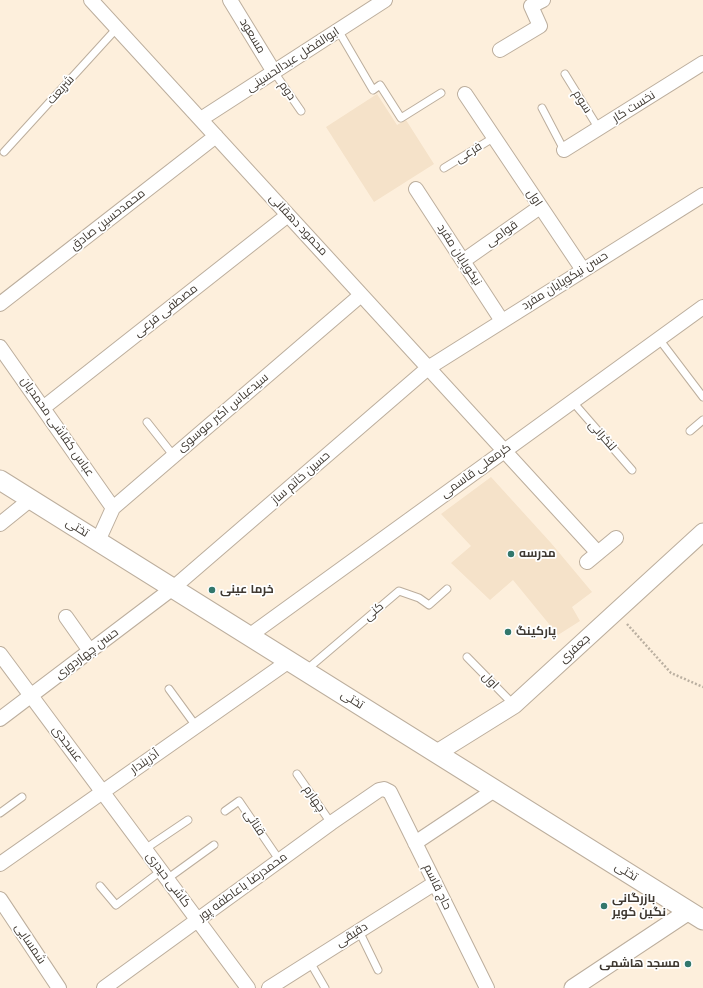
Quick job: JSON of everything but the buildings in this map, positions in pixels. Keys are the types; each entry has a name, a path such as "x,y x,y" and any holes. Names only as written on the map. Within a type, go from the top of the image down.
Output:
{"main road":[{"name":"تختی","path":"0,480 696,915"}],"street":[{"name":"محمود دهقانی","path":"91,0 504,451"},
{"name":"مسعود","path":"230,0 274,72"},
{"name":"ابوالفضل عبدالحسینی","path":"201,119 385,0"},
{"path":"500,50 540,26 531,6 539,1"},
{"name":"نخست کار","path":"564,150 703,63"},
{"name":"اول","path":"465,94 493,138 583,270"},
{"name":"محمدحسین صادق","path":"0,304 216,136"},
{"name":"نیکوپایان مفرد","path":"416,189 502,321"},
{"name":"حسن نیکوپایان مفرد","path":"428,368 703,195"},
{"name":"قوامی","path":"463,261 540,207"},
{"name":"مصطفی فرعی","path":"43,408 288,215"},
{"name":"سیدعباس اکبر موسوی","path":"98,541 113,508 173,455 362,295"},
{"name":"کرمعلی قاسمی","path":"249,636 703,307"},
{"name":"عباس کفاشی محمدیان","path":"0,347 113,508"},
{"name":"حسین خاتم ساز","path":"173,588 428,368"},
{"path":"504,451 598,553"},
{"path":"0,524 31,499"},
{"name":"جعفری","path":"437,752 514,706 638,590 703,532"},
{"path":"587,562 616,538"},
{"name":"حسن چهاردوری","path":"0,719 173,588"},
{"path":"66,617 90,651"},
{"name":"عسجدی","path":"0,654 102,792"},
{"name":"آذرپندار","path":"0,864 289,661"},
{"name":"محمدرضا باعاطفه پور","path":"104,988 331,823 378,790 384,789"},
{"name":"حاج قاسم","path":"384,789 390,792 487,988"},
{"path":"415,843 496,789"},
{"name":"کاشی حیدری","path":"102,792 248,988"},
{"name":"دقیقی","path":"270,988 435,883"},
{"name":"شمسایی","path":"0,899 59,988"},
{"path":"579,986 696,915"}],"lane":[{"name":"شریعت","path":"4,152 117,28"},
{"path":"338,30 373,90 380,85 401,118 441,93"},
{"name":"دوم","path":"274,72 301,111"},
{"name":"سوم","path":"565,74 599,129"},
{"path":"542,108 564,150"},
{"name":"فرعی","path":"444,168 493,138"},
{"path":"658,339 703,397"},
{"name":"لنکرانی","path":"572,401 632,470"},
{"path":"690,430 703,420"},
{"path":"147,422 173,455"},
{"name":"کنی","path":"305,671 399,591 419,598 429,605 447,589"},
{"name":"اول","path":"467,657 514,706"},
{"path":"169,689 196,726"},
{"name":"چهارم","path":"297,774 331,823"},
{"path":"0,813 22,797"},
{"name":"قنائی","path":"225,811 239,801 280,861"},
{"path":"145,849 188,820"},
{"path":"100,886 116,905 214,845"},
{"path":"358,931 378,970"},
{"path":"310,962 325,988"}],"path":[{"path":"616,612 671,673 703,687"}],"shaded area":[{"path":"377,94 397,125 406,120 434,164 374,202 326,127"},
{"name":"مدرسه","path":"491,477 551,543 592,592 572,607 580,621 558,635 513,580 490,600 451,563 471,546 441,514"}],"place":[{"name":"مدرسه","path":"511,554"},
{"name":"خرما عینی","path":"212,590"},
{"name":"پارکینگ","path":"508,632"},
{"name":"بازرگانی نگین کویر","path":"604,906"},
{"name":"مسجد هاشمی","path":"688,964"}]}
